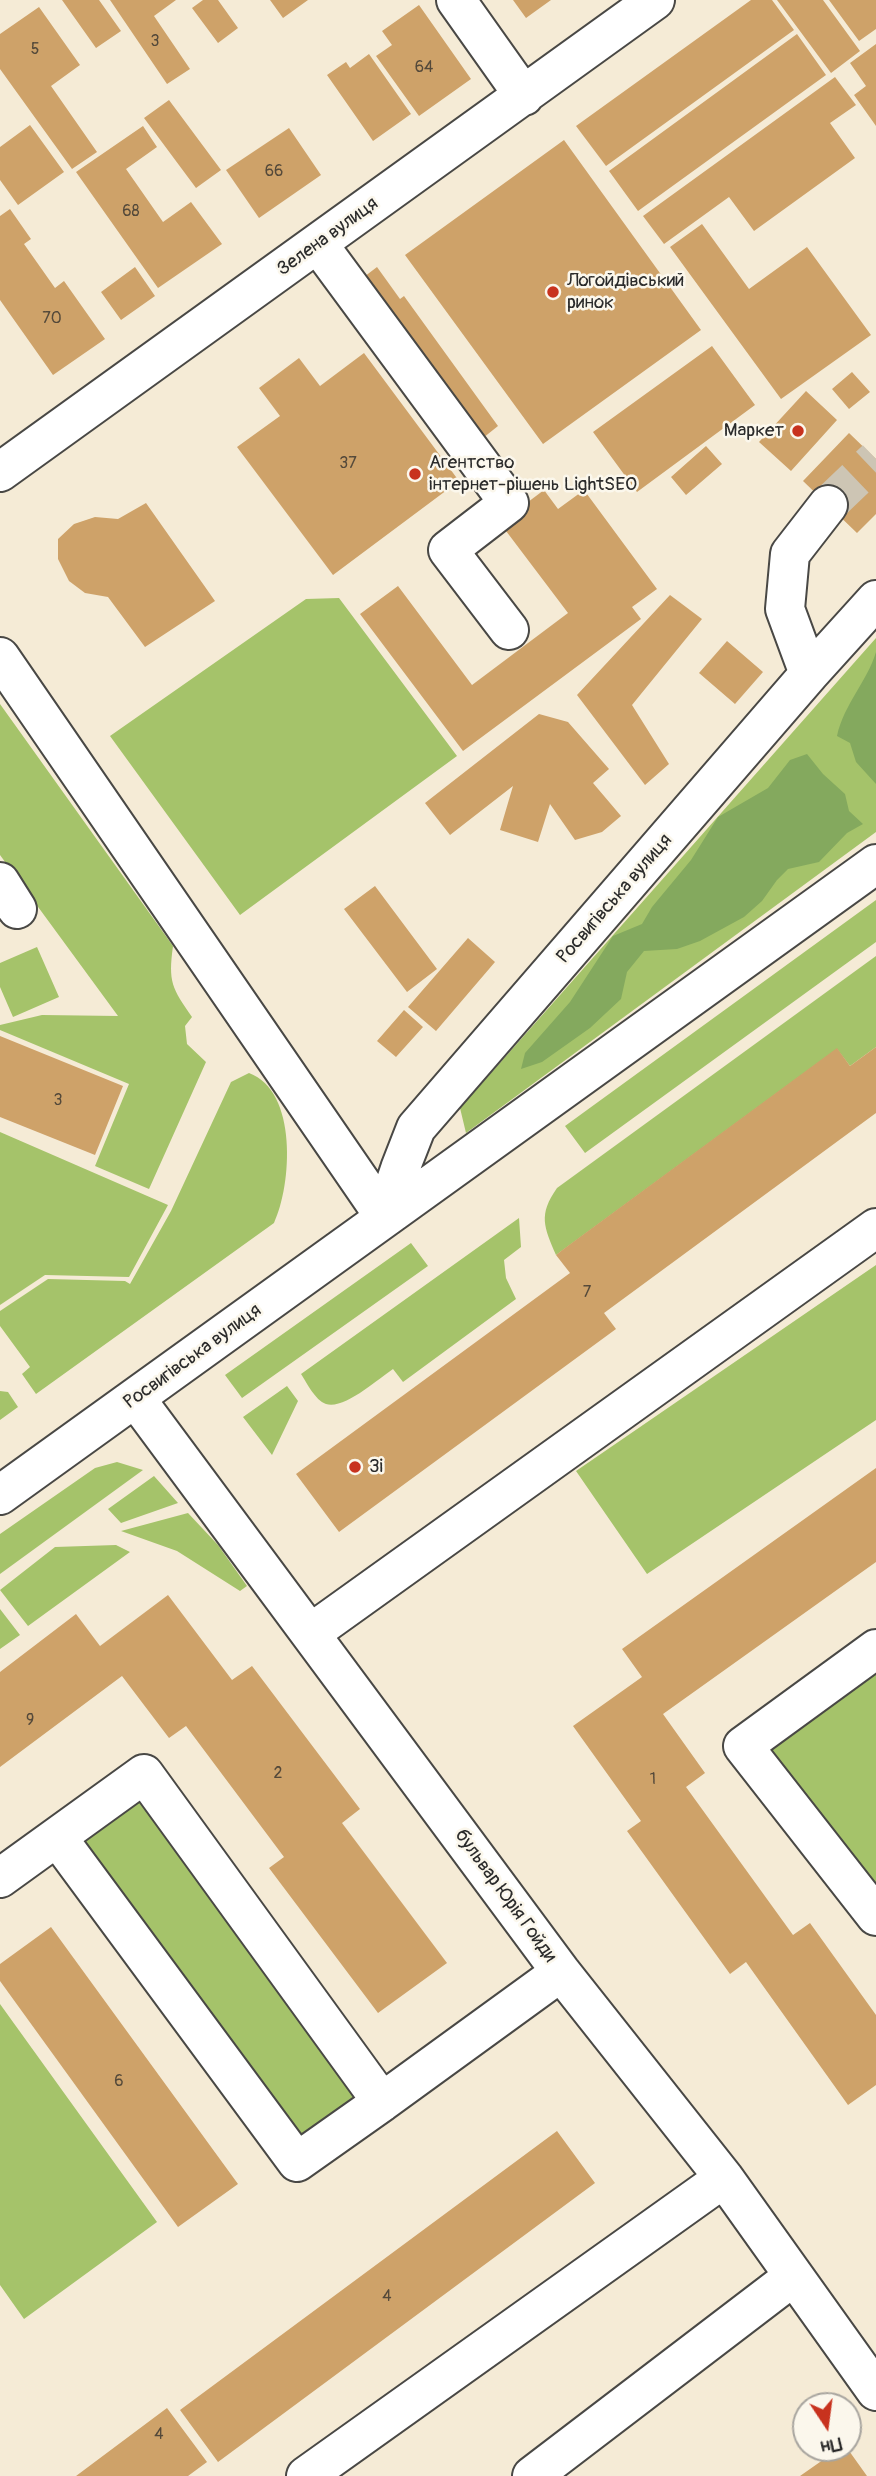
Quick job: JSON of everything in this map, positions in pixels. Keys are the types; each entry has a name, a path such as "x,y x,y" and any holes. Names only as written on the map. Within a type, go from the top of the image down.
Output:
{"street":[{"path":"456,0 524,96"},
{"name":"Зелена вулиця","path":"0,472 655,0"},
{"path":"318,244 509,503 448,550 509,630"},
{"path":"809,674 785,609 790,554 828,505"},
{"name":"Росвигівська вулиця","path":"384,1216 416,1128 876,600"},
{"path":"0,657 384,1216"},
{"name":"Росвигівська вулиця","path":"0,1495 876,864"},
{"path":"312,1633 876,1228"},
{"name":"бульвар Юрія Гойди","path":"136,1399 561,1972 724,2178 876,2391"},
{"path":"876,1649 743,1746 876,1916"},
{"path":"0,1878 144,1774 382,2102"},
{"path":"57,1837 297,2162 561,1972"},
{"path":"306,2476 724,2178"},
{"path":"532,2476 794,2276"}],"green space":[{"path":"339,598 457,756 240,915 110,736 306,599"},
{"path":"876,638 876,832 466,1133 460,1108"},
{"path":"876,652 876,784 856,762 850,743 837,736 840,724"},
{"path":"0,704 173,946 173,984 192,1017 185,1026 187,1044 206,1062 149,1189 95,1166 129,1084 0,1030 0,1025 42,1015 118,1016 0,855"},
{"path":"807,754 823,774 845,794 849,811 863,824 847,833 819,862 788,869 762,901 744,917 700,941 677,949 644,951 627,972 621,999 590,1028 542,1062 521,1069 525,1053 570,1002 613,936 642,924 652,907 691,860 718,817 768,788 790,760"},
{"path":"876,900 876,942 585,1153 565,1126"},
{"path":"37,947 59,997 13,1017 0,987 0,963"},
{"path":"876,956 876,1047 850,1066 837,1049 556,1255 548,1237 545,1214 557,1188"},
{"path":"249,1073 265,1083 276,1099 287,1140 285,1186 274,1223 36,1394 22,1374 30,1367 0,1326 0,1311 48,1279 125,1281 130,1284 171,1211 231,1082"},
{"path":"0,1132 168,1205 129,1277 45,1275 0,1305"},
{"path":"519,1218 521,1247 504,1260 506,1278 516,1299 403,1382 393,1369 351,1398 333,1405 322,1402 315,1395 301,1374"},
{"path":"411,1243 428,1266 242,1398 225,1375"},
{"path":"876,1265 876,1420 647,1574 576,1471"},
{"path":"287,1386 298,1401 272,1455 243,1417"},
{"path":"0,1391 8,1392 18,1407 0,1420"},
{"path":"117,1462 143,1470 0,1574 0,1534 95,1468"},
{"path":"154,1476 178,1503 121,1523 108,1509"},
{"path":"188,1513 218,1545 247,1586 240,1591 177,1551 121,1531"},
{"path":"116,1545 130,1552 28,1626 0,1590 55,1547"},
{"path":"0,1609 20,1635 0,1649"},
{"path":"876,1671 876,1884 767,1749"},
{"path":"144,1774 382,2102 297,2162 57,1837"},
{"path":"0,2004 157,2222 24,2319 0,2285"}],"building":[{"path":"62,0 99,0 121,31 96,48"},
{"path":"110,0 176,0 154,16 190,69 167,84"},
{"path":"203,0 218,0 238,28 218,43 192,8"},
{"path":"270,0 308,0 283,18"},
{"path":"513,0 551,0 526,18"},
{"path":"751,0 772,0 794,30 606,166 576,126"},
{"path":"777,0 823,0 860,51 831,73"},
{"path":"829,0 876,0 876,29 859,41"},
{"path":"419,5 471,79 419,116 376,56 392,45 382,31"},
{"path":"39,7 80,65 51,86 97,152 72,169 0,69 0,34"},
{"path":"797,34 826,75 638,211 609,171"},
{"path":"876,44 876,126 854,95 866,86 850,63"},
{"path":"369,54 411,114 373,141 327,75 346,62 350,68"},
{"path":"835,77 856,105 830,123 855,158 754,231 729,197 664,244 643,216"},
{"path":"169,100 221,170 196,188 144,118"},
{"path":"30,125 64,172 18,205 0,180 0,147"},
{"path":"143,126 157,147 126,169 163,222 191,202 222,244 158,288 76,172"},
{"path":"289,128 321,175 259,218 226,170"},
{"name":"Логойдівський ринок","path":"564,140 701,330 543,444 405,255"},
{"path":"10,209 31,239 24,244 55,288 64,281 105,339 53,375 0,300 0,216"},
{"path":"702,224 749,289 807,247 871,335 781,399 670,247"},
{"path":"135,267 155,296 121,320 101,292"},
{"path":"377,267 400,299 404,296 498,426 478,442 360,280"},
{"path":"712,346 755,405 637,492 593,432"},
{"path":"364,353 459,481 333,575 237,447 280,416 259,388 299,358 320,386"},
{"path":"852,372 870,392 849,409 832,389"},
{"name":"Маркет","path":"806,391 837,420 791,471 759,442"},
{"path":"849,433 876,459 876,514 857,533 803,481"},
{"path":"706,446 722,464 686,495 671,477"},
{"path":"544,490 558,509 584,490 657,589 632,607 641,619 463,751 360,614 398,586 472,685 568,613 500,523"},
{"path":"146,503 215,601 145,647 108,597 85,593 69,581 58,559 58,539 74,524 95,517 118,519"},
{"path":"670,595 702,619 632,705 669,764 645,785 577,695"},
{"path":"727,641 763,672 735,704 699,673"},
{"path":"539,714 568,722 609,769 593,783 621,816 602,832 575,840 550,804 538,842 500,830 513,786 450,835 425,803"},
{"path":"375,886 437,969 407,992 344,909"},
{"path":"468,938 495,962 436,1031 408,1007"},
{"path":"404,1010 423,1027 396,1057 377,1041"},
{"path":"0,1036 123,1086 95,1155 0,1117"},
{"path":"876,1047 876,1113 604,1313 616,1329 339,1532 296,1474 570,1273 556,1255 565,1248 837,1048 850,1066"},
{"path":"876,1468 876,1562 663,1714 705,1773 686,1787 793,1935 810,1923 876,2015 876,2085 848,2105 746,1962 730,1974 627,1831 641,1821 573,1726 642,1677 622,1649"},
{"path":"168,1595 232,1680 252,1666 360,1809 342,1823 447,1963 378,2013 269,1868 284,1857 186,1726 169,1738 122,1676 0,1767 0,1672 76,1614 100,1646"},
{"path":"51,1927 238,2184 178,2227 0,1981 0,1964"},
{"path":"557,2131 595,2183 218,2462 180,2410"},
{"path":"167,2408 207,2462 188,2476 76,2476"},
{"path":"820,2462 857,2462 867,2476 800,2476"}],"tunnel":[{"path":"828,505 876,459"}],"place":[{"name":"Логойдівський ринок","path":"553,292"},
{"name":"Маркет","path":"798,431"},
{"name":"Агентство інтернет-рішень LightSEO","path":"415,474"},
{"name":"3і","path":"355,1467"}]}
